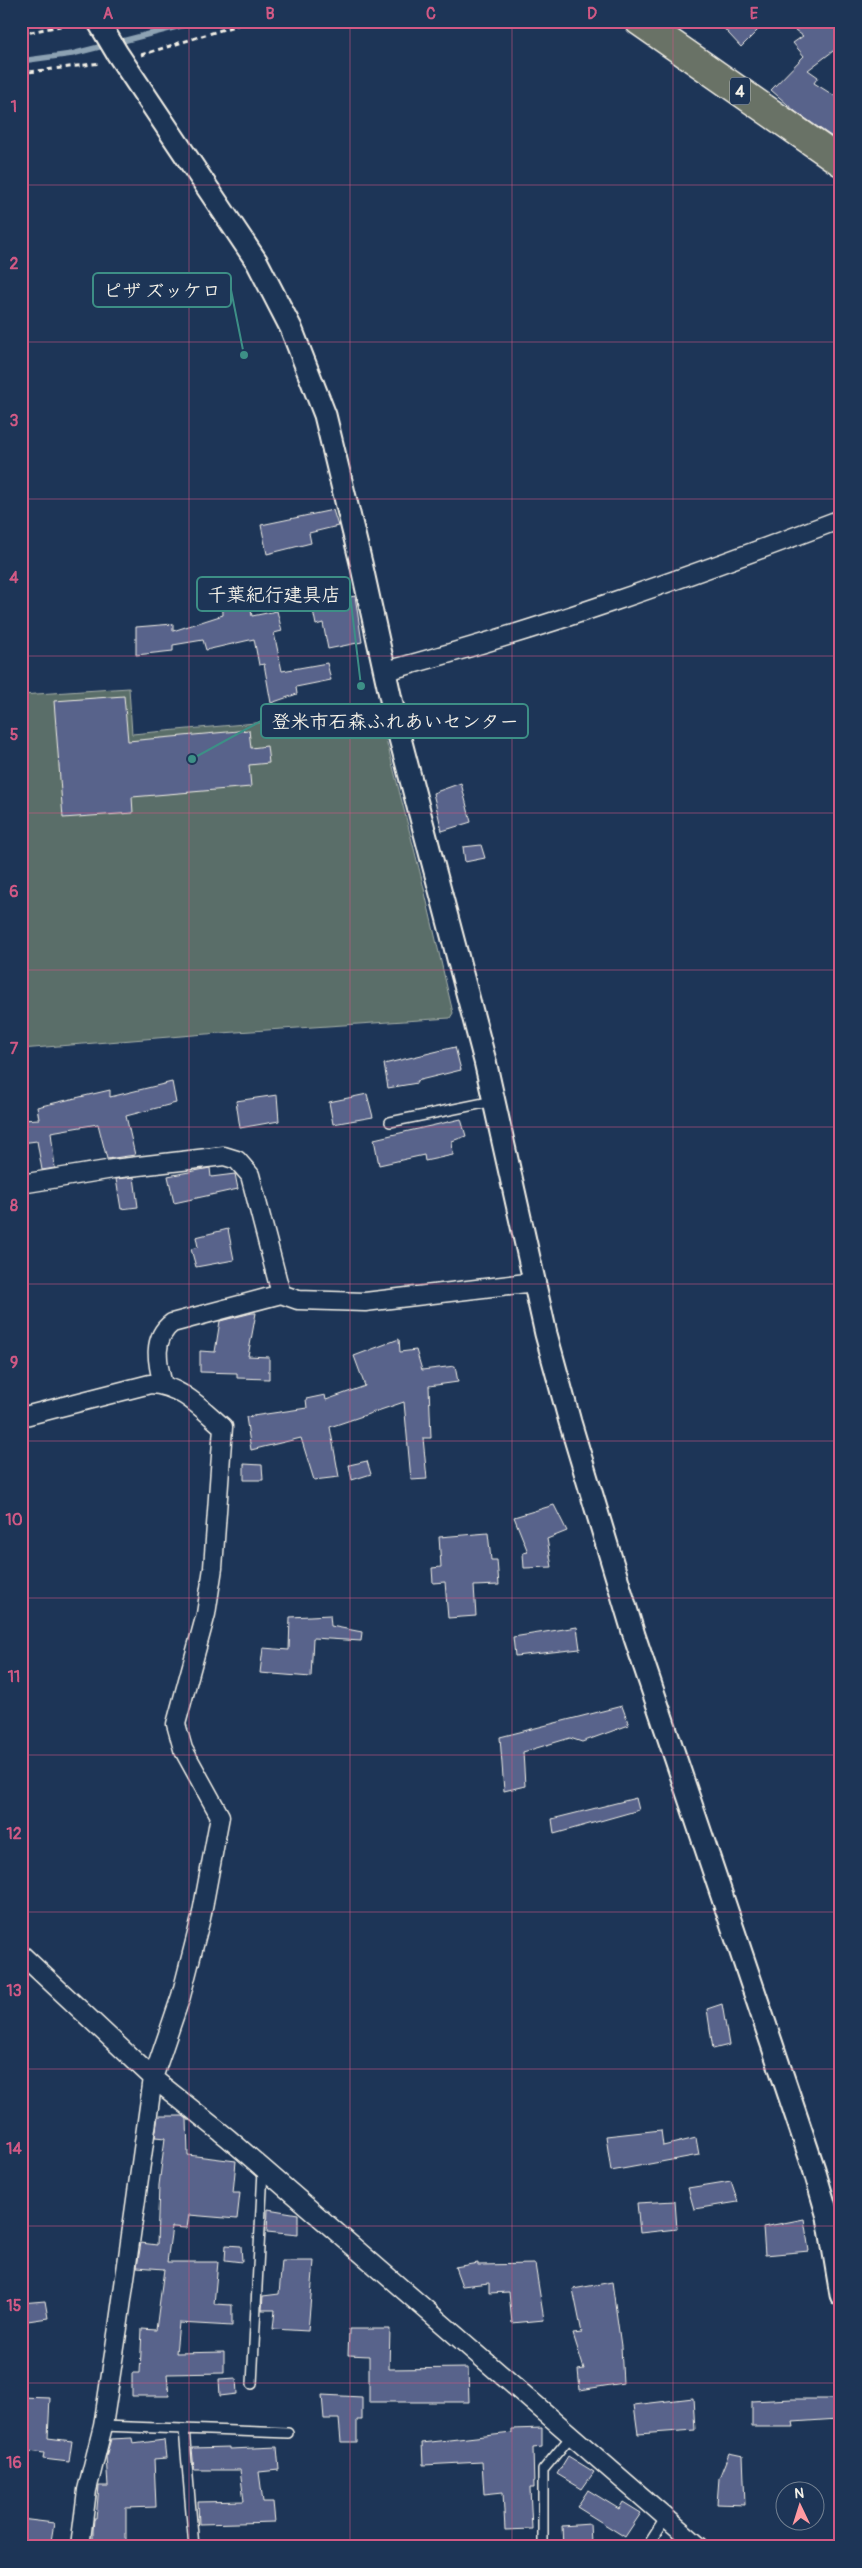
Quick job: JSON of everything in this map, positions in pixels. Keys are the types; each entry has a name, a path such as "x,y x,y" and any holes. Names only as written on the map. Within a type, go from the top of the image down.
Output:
{"main road":[{"name":"4","path":"639,21 841,162"}],"street":[{"path":"99,21 119,57 242,239 269,284 291,328 315,387 334,447 400,737 494,1101 546,1334 570,1422 634,1635 814,2169 828,2218 841,2295"},
{"path":"386,671 451,654 622,598 841,519"},
{"path":"21,1184 113,1169 224,1156 237,1160 250,1176 281,1294"},
{"path":"163,1385 158,1341 162,1330 172,1323 281,1294 298,1300 365,1302 535,1282"},
{"path":"21,1418 150,1384 163,1385 186,1395 223,1427 214,1568 206,1614 176,1724 183,1749 220,1816 201,1918 183,1988 153,2078 103,2426 87,2490 80,2547"},
{"path":"21,1954 153,2078 263,2168 700,2547"}],"lane":[{"path":"390,1122 494,1101"},
{"path":"252,2384 263,2168"},
{"path":"103,2426 288,2433"},
{"path":"184,2429 194,2547"},
{"path":"543,2547 542,2470 572,2435"},
{"path":"647,2547 666,2517"}],"path":[{"path":"21,34 83,21"},
{"path":"21,73 119,57 250,21"}],"green space":[{"path":"129,688 132,734 379,712 422,880 453,1013 450,1018 206,1034 21,1049 21,695"}],"building":[{"path":"717,21 767,21 741,47"},
{"path":"783,21 841,21 841,45 808,70 818,77 814,83 841,100 841,143 796,112 771,90 804,56 793,43 803,36"},
{"path":"333,510 338,526 309,533 311,543 267,554 261,525"},
{"path":"246,579 252,616 277,611 282,631 274,633 282,671 327,663 331,680 296,687 297,694 271,703 264,664 259,665 254,639 206,650 203,640 173,645 173,651 136,655 136,627 173,624 173,631 223,615 222,581"},
{"path":"355,596 362,642 328,649 323,623 316,625 312,605"},
{"path":"124,696 128,741 249,730 251,748 267,746 269,763 249,765 251,787 132,797 133,813 63,818 54,701"},
{"path":"461,783 471,822 442,831 433,793"},
{"path":"481,845 485,858 465,862 463,847"},
{"path":"455,1047 461,1070 416,1081 417,1083 388,1088 384,1064"},
{"path":"172,1082 176,1103 126,1116 135,1155 107,1159 98,1124 51,1132 55,1168 42,1170 37,1141 21,1143 21,1120 39,1119 37,1107 110,1090 110,1097"},
{"path":"367,1094 373,1117 333,1124 329,1102"},
{"path":"277,1095 279,1121 240,1128 236,1101"},
{"path":"461,1119 466,1136 452,1141 453,1155 425,1161 424,1155 379,1165 374,1139"},
{"path":"210,1168 211,1177 235,1174 238,1189 174,1203 168,1176"},
{"path":"134,1177 138,1207 121,1209 116,1179"},
{"path":"228,1229 234,1260 196,1267 191,1249 198,1247 196,1237"},
{"path":"256,1313 248,1356 269,1357 269,1379 237,1378 237,1373 200,1372 200,1351 215,1352 220,1321"},
{"path":"399,1339 400,1352 416,1350 422,1370 455,1366 458,1382 429,1386 431,1438 423,1438 427,1479 411,1480 404,1402 330,1427 339,1477 314,1480 301,1438 251,1450 246,1417 307,1408 306,1399 325,1395 326,1400 365,1386 354,1356"},
{"path":"367,1461 371,1474 352,1480 349,1465"},
{"path":"244,1464 262,1465 263,1480 244,1480"},
{"path":"554,1505 567,1531 547,1539 552,1567 524,1568 523,1553 528,1552 514,1517"},
{"path":"488,1533 491,1560 497,1560 499,1585 474,1586 476,1616 448,1618 445,1582 433,1583 432,1568 441,1567 439,1537"},
{"path":"330,1615 331,1626 362,1632 361,1641 313,1638 311,1677 260,1673 263,1648 289,1650 290,1617"},
{"path":"577,1627 580,1649 515,1656 513,1637"},
{"path":"622,1706 629,1725 582,1742 570,1738 523,1752 525,1786 504,1791 500,1737"},
{"path":"636,1798 639,1810 554,1834 552,1819"},
{"path":"722,2004 729,2045 713,2049 707,2009"},
{"path":"158,2116 183,2116 187,2119 188,2155 236,2161 233,2193 240,2193 237,2219 189,2215 187,2228 172,2227 167,2262 218,2262 214,2304 232,2305 232,2326 179,2323 176,2353 224,2352 224,2373 167,2374 169,2396 132,2396 132,2373 140,2373 142,2329 156,2330 164,2269 137,2267 141,2243 157,2245 159,2185 165,2138 155,2137"},
{"path":"661,2130 663,2146 696,2138 699,2155 611,2171 606,2136"},
{"path":"731,2181 738,2202 694,2209 688,2188"},
{"path":"675,2201 677,2229 640,2233 637,2203"},
{"path":"268,2209 298,2214 298,2235 267,2232"},
{"path":"804,2219 809,2251 765,2255 763,2227"},
{"path":"226,2245 241,2246 242,2262 225,2260"},
{"path":"282,2261 314,2261 308,2331 273,2329 275,2310 262,2310 263,2296 279,2294"},
{"path":"478,2263 478,2265 535,2264 544,2320 512,2323 509,2292 489,2293 489,2283 462,2286 455,2267"},
{"path":"612,2282 621,2346 623,2383 580,2390 578,2370 584,2369 573,2334 582,2333 573,2289"},
{"path":"45,2301 48,2318 21,2322 21,2303"},
{"path":"349,2329 390,2329 389,2369 468,2368 469,2402 369,2402 369,2356 348,2355"},
{"path":"236,2378 237,2394 220,2396 219,2379"},
{"path":"322,2395 362,2397 362,2420 357,2420 357,2442 341,2442 339,2419 324,2419"},
{"path":"21,2397 50,2398 48,2438 72,2441 69,2462 43,2459 44,2453 21,2450"},
{"path":"693,2398 695,2430 638,2434 634,2405"},
{"path":"836,2399 838,2419 793,2422 794,2427 752,2427 752,2401"},
{"path":"542,2428 542,2447 533,2448 534,2488 530,2488 532,2529 505,2530 503,2492 484,2494 482,2462 423,2465 422,2443 512,2433 512,2429"},
{"path":"132,2438 133,2444 164,2440 166,2458 154,2459 156,2507 126,2508 126,2547 93,2547 94,2519 96,2519 99,2486 108,2486 106,2456 111,2439"},
{"path":"230,2447 230,2449 277,2447 279,2470 259,2472 263,2502 273,2502 275,2522 199,2524 198,2502 244,2501 240,2470 194,2470 192,2448"},
{"path":"729,2453 743,2456 745,2505 717,2504 719,2478"},
{"path":"568,2456 594,2472 582,2489 557,2474"},
{"path":"588,2490 619,2509 623,2502 641,2513 625,2537 577,2507"},
{"path":"21,2519 54,2523 50,2547 21,2547"},
{"path":"590,2524 591,2544 563,2546 562,2526"}],"waterway":[{"path":"21,61 72,54 200,21"}],"place":[{"name":"ピザ ズッケロ","path":"244,355"},
{"name":"千葉紀行建具店","path":"361,686"},
{"name":"登米市石森ふれあいセンター","path":"192,759"}]}
